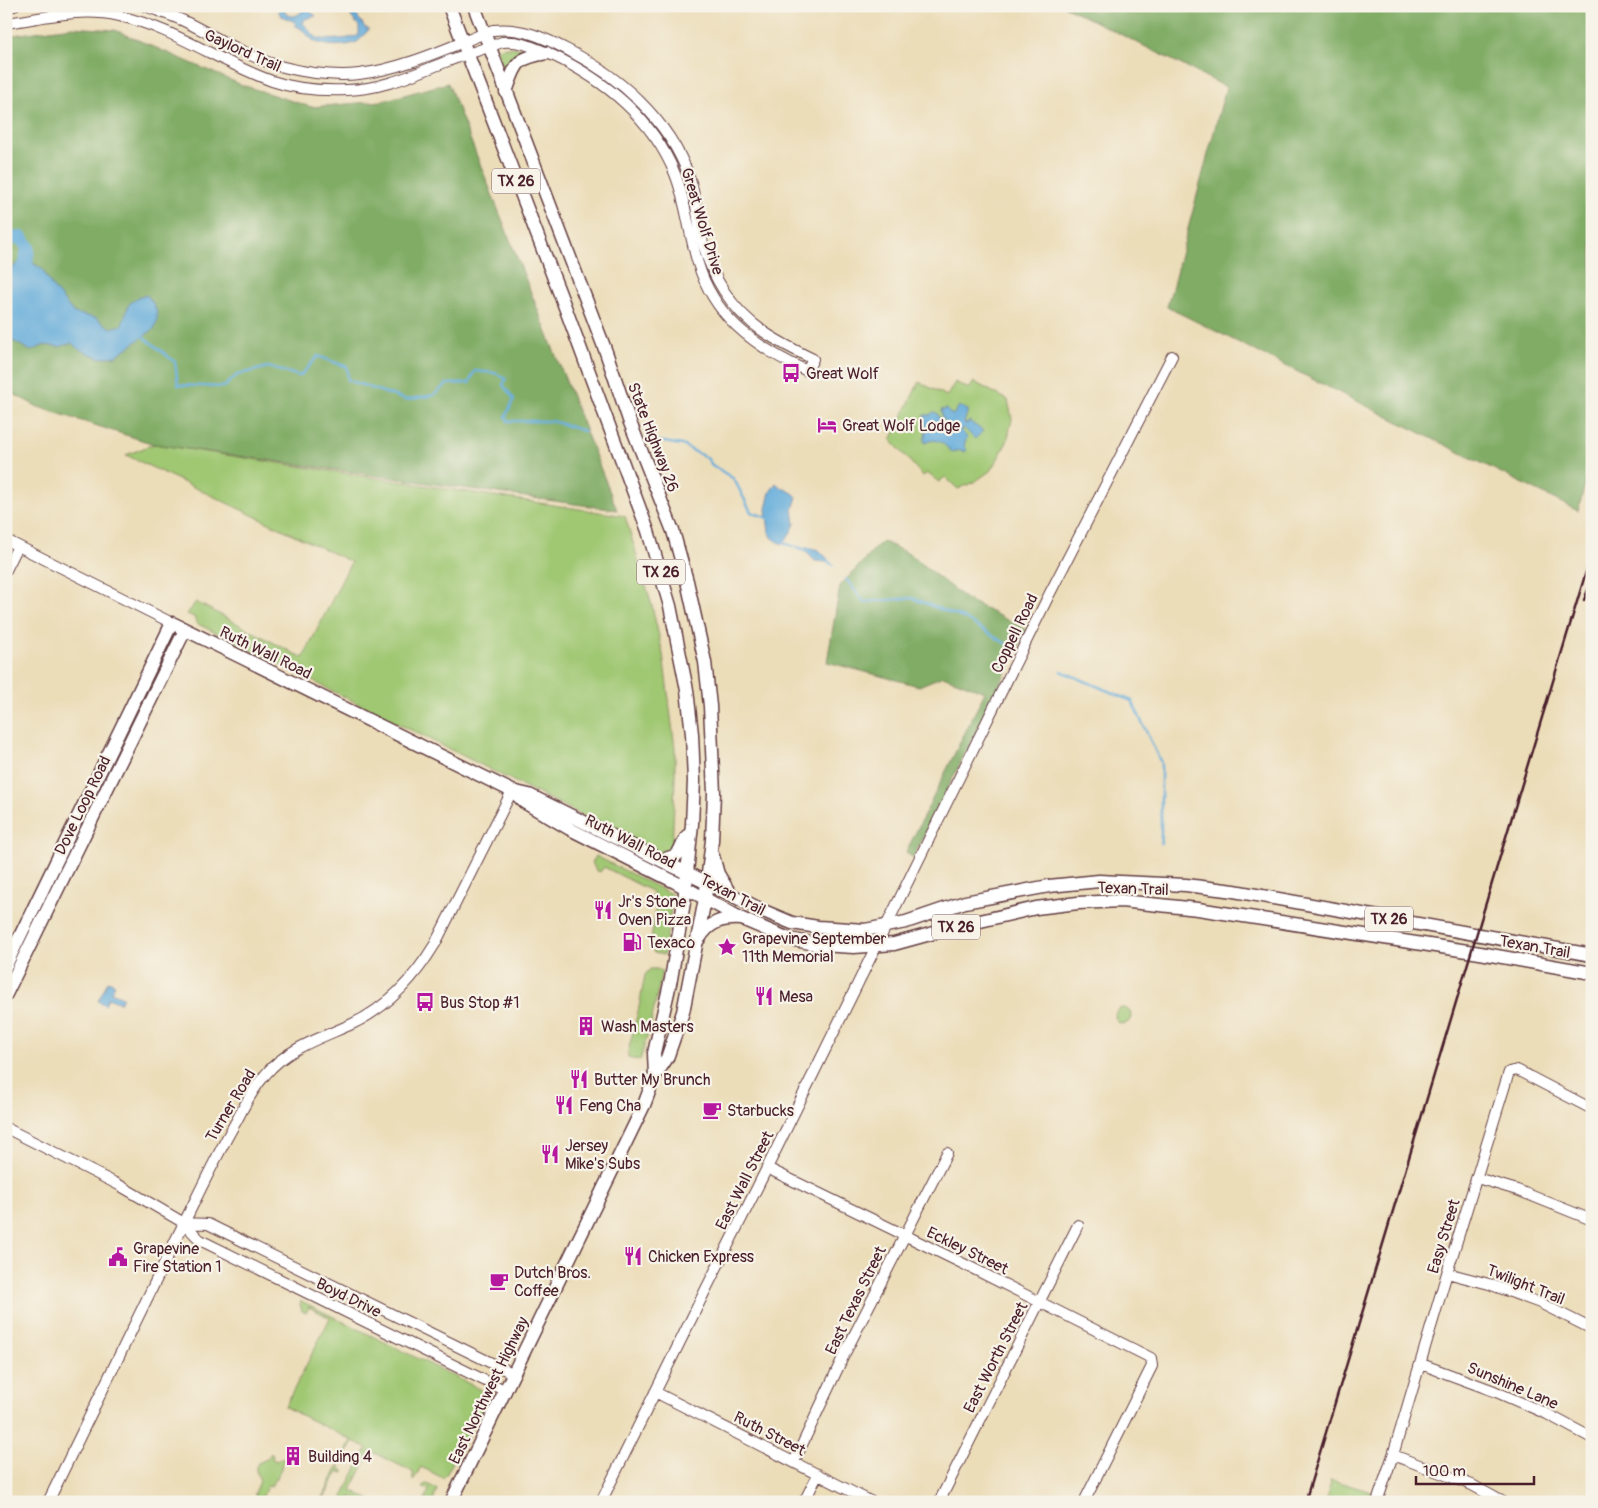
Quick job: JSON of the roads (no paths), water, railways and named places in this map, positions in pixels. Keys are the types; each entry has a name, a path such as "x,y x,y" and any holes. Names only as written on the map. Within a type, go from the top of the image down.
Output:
{"main road":[{"name":"TX 26","path":"449,6 648,531 670,606 687,690 692,734 694,782 692,824 685,888"},
{"name":"State Highway 26","path":"474,6 606,352 629,420 673,531 698,624 710,706 714,793 712,840 705,899"},
{"path":"506,92 512,73 519,62 531,55 547,53"},
{"path":"590,376 611,369"},
{"name":"Ruth Wall Road","path":"172,622 512,791 524,802 570,828 685,888"},
{"name":"Dove Loop Road","path":"6,994 20,952 102,768 172,622"},
{"name":"Dove Loop Road","path":"6,965 20,952 115,775 186,630"},
{"path":"102,768 115,775"},
{"name":"Ruth Wall Road","path":"512,791 529,794 588,825 686,872"},
{"path":"662,860 677,855 686,840 692,824"},
{"name":"TX 26","path":"712,840 712,854 718,874 730,894"},
{"name":"Texan Trail","path":"686,872 792,923 858,930 906,922 965,902 1024,890 1098,881 1186,885 1234,891 1592,955"},
{"path":"1120,882 1120,901"},
{"name":"Texan Trail","path":"685,888 742,919 789,939 821,945 854,947 894,944 1036,908 1120,901 1198,909 1333,929 1592,973"},
{"name":"East Northwest Highway","path":"655,1076 654,1053 669,994 685,888"},
{"name":"East Northwest Highway","path":"451,1502 644,1105 655,1076 667,1058 683,1012 705,899"},
{"path":"697,943 705,930 718,920 742,919"}],"street":[{"path":"6,7 14,6"},
{"name":"Gaylord Trail","path":"145,6 182,20 273,64 328,74 361,74 394,67 484,33"},
{"name":"Gaylord Trail","path":"6,23 69,13 92,12 117,15 149,23 251,73 274,82 311,89 348,90 381,87 467,54"},
{"name":"Great Wolf Drive","path":"467,54 502,42 512,41 533,46 574,65 600,82 624,102 662,147 675,175 698,267 713,298 738,327 767,350 807,371 813,359 771,338 746,318 724,291 710,262 700,234 696,204 689,176 675,145 648,110 624,86 594,63 546,38 530,32 505,28 484,33"},
{"name":"Coppell Road","path":"887,926 1045,604 1172,356"},
{"name":"Ruth Wall Road","path":"6,540 172,622"},
{"path":"6,570 18,546"},
{"name":"Turner Road","path":"48,1502 184,1222 223,1144 254,1088 280,1059 311,1041 353,1023 380,1007 404,987 425,961 435,944 512,791"},
{"name":"East Wall Street","path":"601,1502 887,926"},
{"name":"Easy Street","path":"1378,1499 1421,1364 1446,1272 1503,1086 1511,1066 1592,1110"},
{"name":"Boyd Drive","path":"6,1128 120,1185 184,1222 200,1240 506,1391"},
{"name":"East Texas Street","path":"794,1462 904,1235 947,1153"},
{"name":"Eckley Street","path":"767,1168 1151,1358 1153,1362 1084,1502"},
{"path":"1476,1178 1517,1190 1592,1220"},
{"name":"Boyd Drive","path":"184,1222 208,1224 514,1374"},
{"name":"East Worth Street","path":"939,1502 1078,1225"},
{"path":"285,1282 300,1269"},
{"path":"300,1269 300,1289"},
{"name":"Twilight Trail","path":"1446,1272 1489,1284 1540,1303 1592,1329"},
{"name":"Sunshine Lane","path":"1421,1364 1494,1390 1592,1438"},
{"name":"Ruth Street","path":"655,1392 872,1502"},
{"path":"1393,1455 1472,1485 1504,1502"},
{"path":"804,1502 818,1474"}],"water":[{"path":"280,6 287,6 284,10 286,14 292,16 297,15 306,8 316,16 305,19 303,23 318,38 338,39 359,35 359,26 352,18 346,6 351,6 365,28 368,28 368,31 359,41 352,44 335,46 318,43 296,26 295,22 281,16 279,12"},
{"path":"20,261 30,261 42,269 52,286 74,313 96,318 111,328 122,325 131,302 147,295 157,311 154,329 116,356 100,358 78,349 72,343 59,347 45,345 31,351 10,339 6,331 6,274"},
{"path":"959,406 968,410 964,423 967,424 969,421 983,431 975,439 964,428 961,429 967,437 964,446 967,450 965,452 961,450 952,452 943,444 934,440 925,443 924,415 937,413 948,435 952,427 942,418 941,410 947,409 950,414 954,414"},
{"path":"776,483 797,497 793,509 795,524 782,544 774,540 769,532 766,509 770,492"},
{"path":"806,547 819,550 828,559 826,562 815,561 804,550"},
{"path":"108,981 115,984 111,992 123,997 120,1003 108,998 105,1005 98,1001"}],"waterway":[{"path":"6,236 21,238 28,247 24,280"},
{"path":"144,337 175,362 178,385 224,387 237,375 268,367 300,376 318,356 347,367 348,380 406,400 434,395 447,384 469,383 475,371 495,373 506,379 503,385 514,399 506,416 508,421 552,421 584,431"},
{"path":"658,441 682,445 707,458 712,465 734,479 751,512 768,518"},
{"path":"784,540 785,543 792,546 808,550"},
{"path":"826,560 833,565"},
{"path":"846,579 864,602 912,598 963,618 1015,649"},
{"path":"1061,671 1132,701 1161,763 1161,843"}],"railway":[{"path":"1305,1502 1592,552"},
{"path":"1584,600 1592,580"}],"place":[{"name":"Great Wolf","path":"791,373"},
{"name":"Great Wolf Lodge","path":"827,425"},
{"name":"Jr's Stone Oven Pizza","path":"603,910"},
{"name":"Texaco","path":"632,942"},
{"name":"Grapevine September 11th Memorial","path":"727,947"},
{"name":"Mesa","path":"764,996"},
{"name":"Bus Stop #1","path":"425,1002"},
{"name":"Wash Masters","path":"586,1026"},
{"name":"Butter My Brunch","path":"579,1079"},
{"name":"Feng Cha","path":"564,1105"},
{"name":"Starbucks","path":"712,1110"},
{"name":"Jersey Mike's Subs","path":"550,1154"},
{"name":"Chicken Express","path":"633,1256"},
{"name":"Grapevine Fire Station 1","path":"118,1257"},
{"name":"Dutch Bros. Coffee","path":"499,1281"},
{"name":"Building 4","path":"293,1456"}]}
